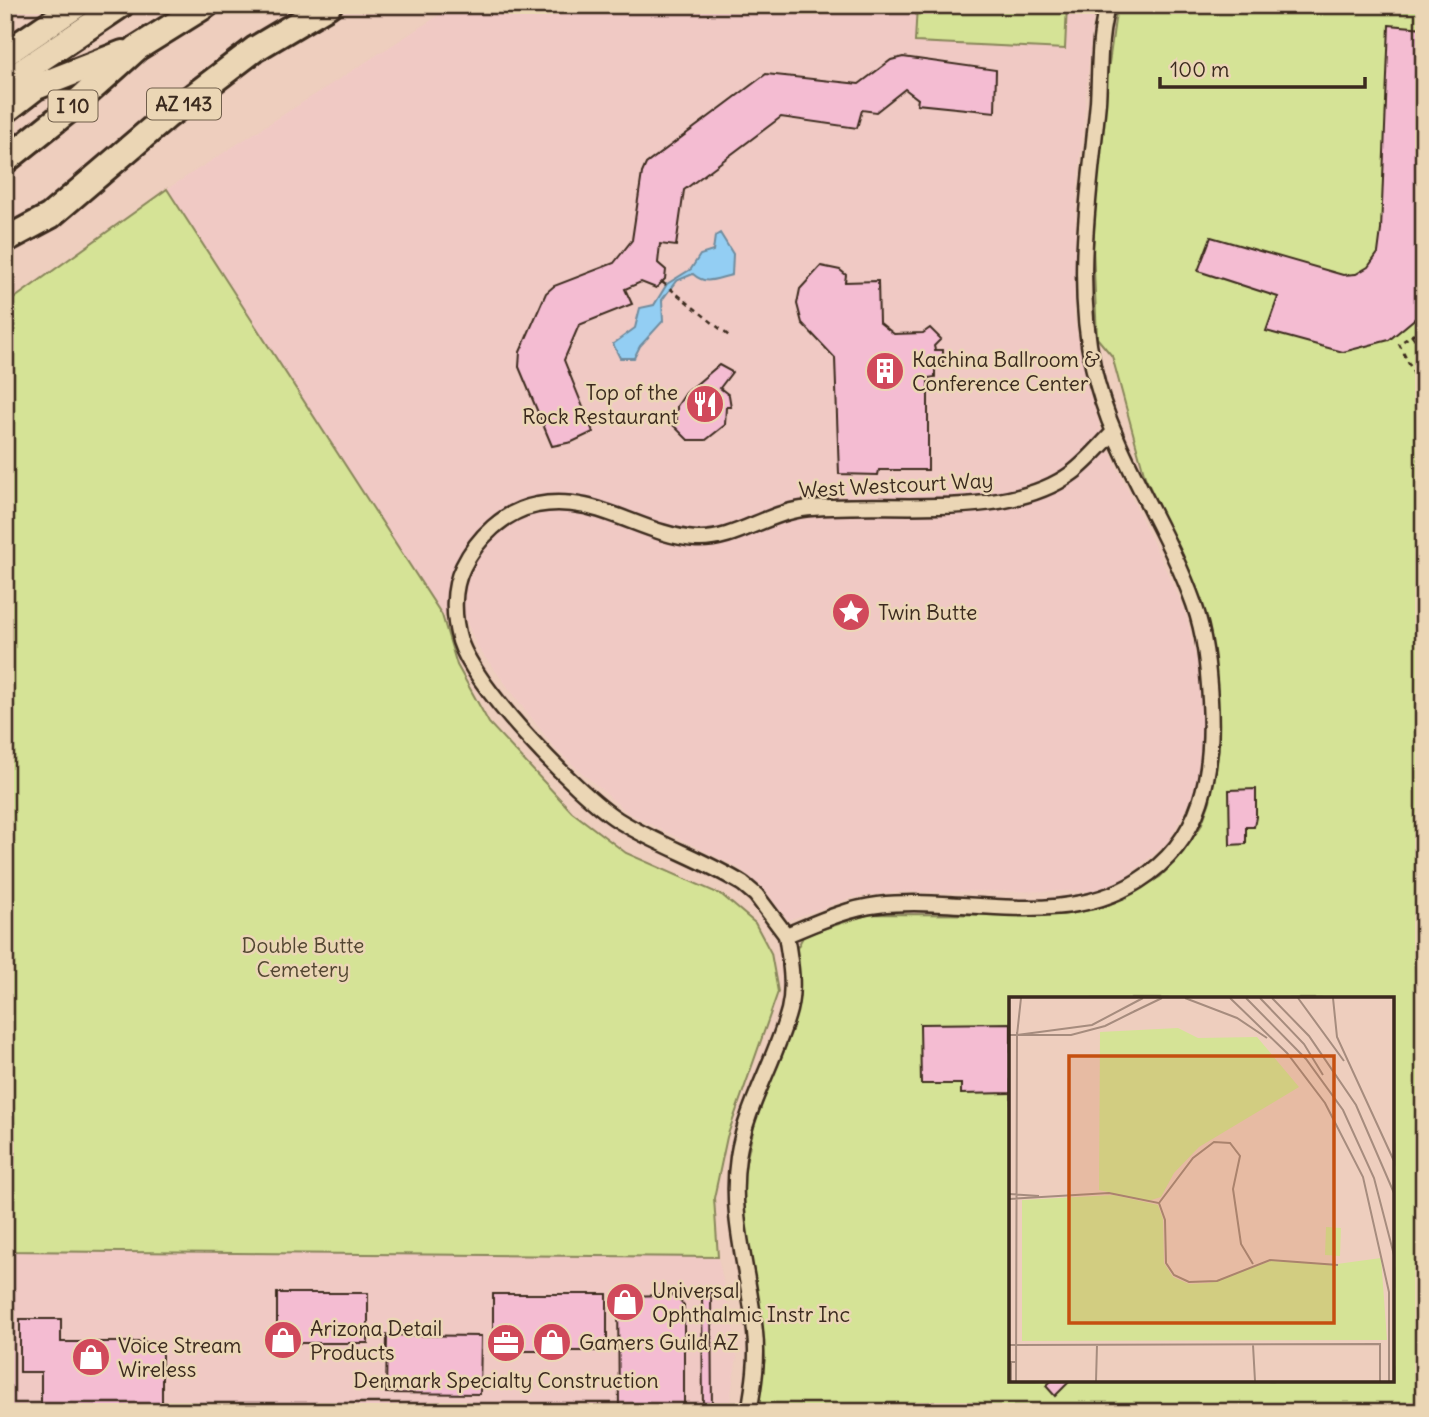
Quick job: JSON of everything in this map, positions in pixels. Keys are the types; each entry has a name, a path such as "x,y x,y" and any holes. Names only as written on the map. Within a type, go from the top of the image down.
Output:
{"highway":[{"path":"5,54 77,5"},
{"path":"5,83 121,5"},
{"name":"I 10","path":"5,161 65,113 137,48 206,5"},
{"name":"AZ 143","path":"5,240 50,216 101,170 255,49 329,5"},
{"path":"5,111 36,87 137,48"},
{"path":"5,260 50,216"}],"street":[{"path":"786,935 843,912 878,905 1037,907 1080,904 1104,898 1138,881 1160,866 1184,838 1197,816 1209,773 1211,730 1204,638 1182,574 1114,432 1093,367 1085,265 1087,208 1108,5"},
{"name":"West Westcourt Way","path":"749,1412 756,1358 755,1333 737,1226 736,1178 749,1113 789,1009 792,978 786,935 756,895 743,884 617,819 579,790 537,746 482,680 461,644 454,611 456,591 469,555 495,526 536,505 588,506 678,536 712,539 802,509 1003,500 1039,492 1073,473 1114,432"}],"path":[{"path":"662,282 729,336"},
{"path":"1424,327 1399,344 1417,380 1424,386"},
{"path":"1411,335 1424,351"}],"shaded area":[{"path":"455,5 1094,5 1076,207 1074,316 1088,387 1105,442 1185,610 1198,665 1204,725 1196,789 1168,842 1127,877 1094,891 893,892 851,898 788,920 764,889 739,868 628,813 556,750 478,648 463,608 442,615 167,189"},
{"path":"5,1251 718,1257 738,1351 728,1412 5,1412"}],"green space":[{"path":"917,5 1067,5 1065,49 915,42"},
{"path":"1117,5 1424,5 1424,1412 756,1412 765,1357 745,1223 743,1176 755,1122 796,1013 800,994 797,948 803,937 870,914 1063,915 1105,907 1160,877 1178,858 1201,826 1210,801 1219,749 1215,669 1206,619 1192,578 1145,477 1112,356 1097,338 1093,247 1100,129"},
{"name":"Double Butte Cemetery","path":"167,189 442,615 457,665 489,723 572,812 626,853 722,895 755,923 771,953 778,992 727,1137 714,1198 718,1257 5,1251 5,305"}],"water":[{"path":"720,233 733,254 732,275 702,280 693,274 676,281 662,300 663,321 640,346 634,358 620,358 613,344 635,328 640,308 654,305 667,284 691,269 700,255 713,251 715,236"}],"building":[{"path":"1389,25 1424,28 1424,311 1389,340 1343,352 1266,331 1278,297 1198,271 1211,237 1343,275 1356,274 1368,267 1378,253 1381,230"},
{"path":"903,57 996,70 995,112 917,104 918,99 905,89 876,112 862,110 857,128 781,117 684,190 676,246 660,244 658,263 666,270 665,279 656,288 641,282 625,289 632,304 579,325 564,360 593,432 572,442 552,446 519,367 520,352 546,293 554,286 614,263 632,240 642,173 646,164 766,74 859,84 891,60"},
{"name":"Kachina Ballroom & Conference Center","path":"821,266 840,270 846,275 845,282 878,281 879,322 894,334 923,333 930,328 941,339 934,346 935,350 943,350 943,364 935,364 935,377 928,378 928,470 879,470 878,475 839,474 835,358 802,323 797,304 800,289"},
{"name":"Top of the Rock Restaurant","path":"719,365 732,372 720,388 729,395 731,407 726,407 725,425 706,440 688,440 672,424 677,421 677,406 686,393"},
{"path":"1256,789 1254,827 1246,827 1246,844 1230,845 1229,790"},
{"path":"1009,1023 1009,1093 961,1094 961,1084 921,1084 920,1024"},
{"path":"702,1291 711,1291 712,1412 703,1412"},
{"path":"277,1293 368,1293 368,1343 277,1343"},
{"path":"493,1294 607,1294 607,1351 493,1351"},
{"path":"675,1295 684,1306 684,1412 619,1412 618,1296"},
{"name":"Voice Stream Wireless","path":"20,1319 61,1319 61,1342 162,1342 162,1412 41,1412 41,1372 20,1372"},
{"path":"387,1335 481,1336 480,1394 386,1393"},
{"path":"1050,1382 1069,1382 1055,1396 1046,1386"}],"place":[{"name":"Kachina Ballroom & Conference Center","path":"885,371"},
{"name":"Top of the Rock Restaurant","path":"705,404"},
{"name":"Twin Butte","path":"851,612"},
{"name":"Universal Ophthalmic Instr Inc","path":"625,1302"},
{"name":"Arizona Detail Products","path":"283,1340"},
{"name":"Gamers Guild AZ","path":"552,1342"},
{"name":"Denmark Specialty Construction","path":"506,1343"},
{"name":"Voice Stream Wireless","path":"91,1357"}]}
